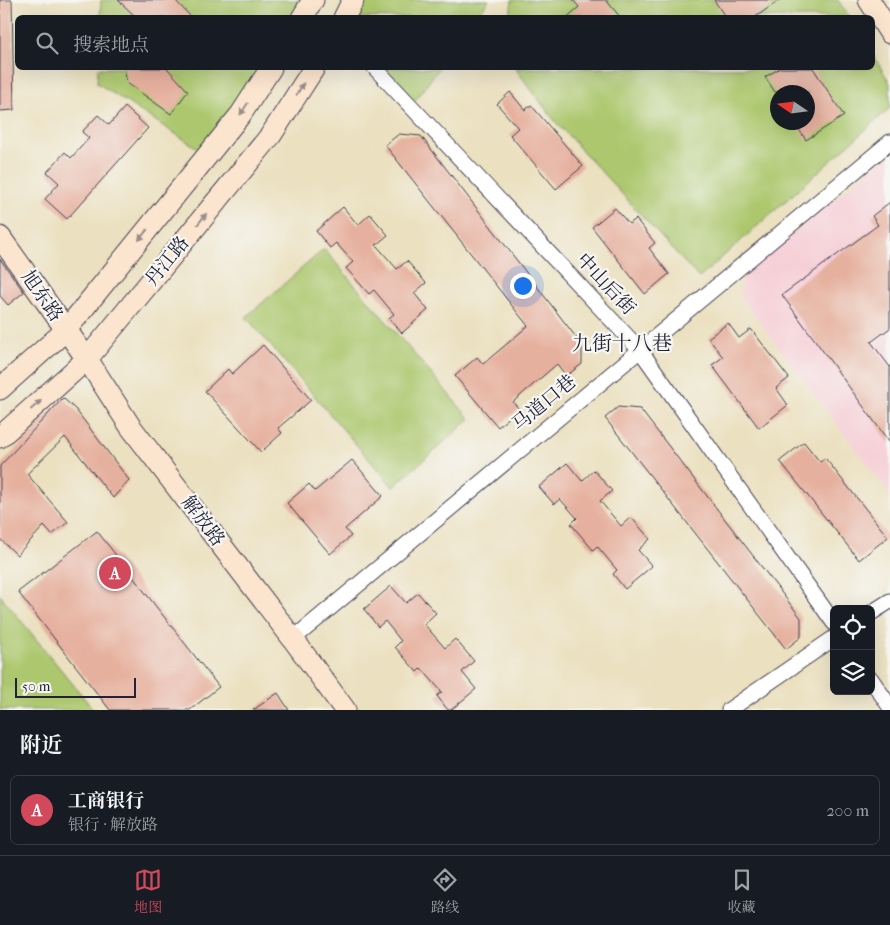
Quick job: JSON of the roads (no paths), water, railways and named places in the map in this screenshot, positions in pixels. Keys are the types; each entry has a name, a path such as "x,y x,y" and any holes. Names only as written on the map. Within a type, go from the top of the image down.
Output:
{"main road":[{"path":"304,15 313,0"},
{"path":"346,15 353,0"},
{"path":"868,0 890,33"},
{"name":"丹江路","path":"0,389 66,330 241,114 269,70"},
{"name":"丹江路","path":"0,438 87,359 271,135 313,70"},
{"name":"旭东路","path":"0,237 66,330"},
{"name":"解放路","path":"66,330 130,426 345,710"}],"street":[{"name":"中山后街","path":"378,70 640,350 830,616"},
{"name":"马道口巷","path":"293,639 890,142"},
{"path":"875,610 890,601"},
{"path":"729,710 830,641"},
{"path":"875,685 890,707"}],"place":[{"name":"工商银行","path":"115,573"}],"district":[{"name":"九街十八巷","path":"622,343"}]}
